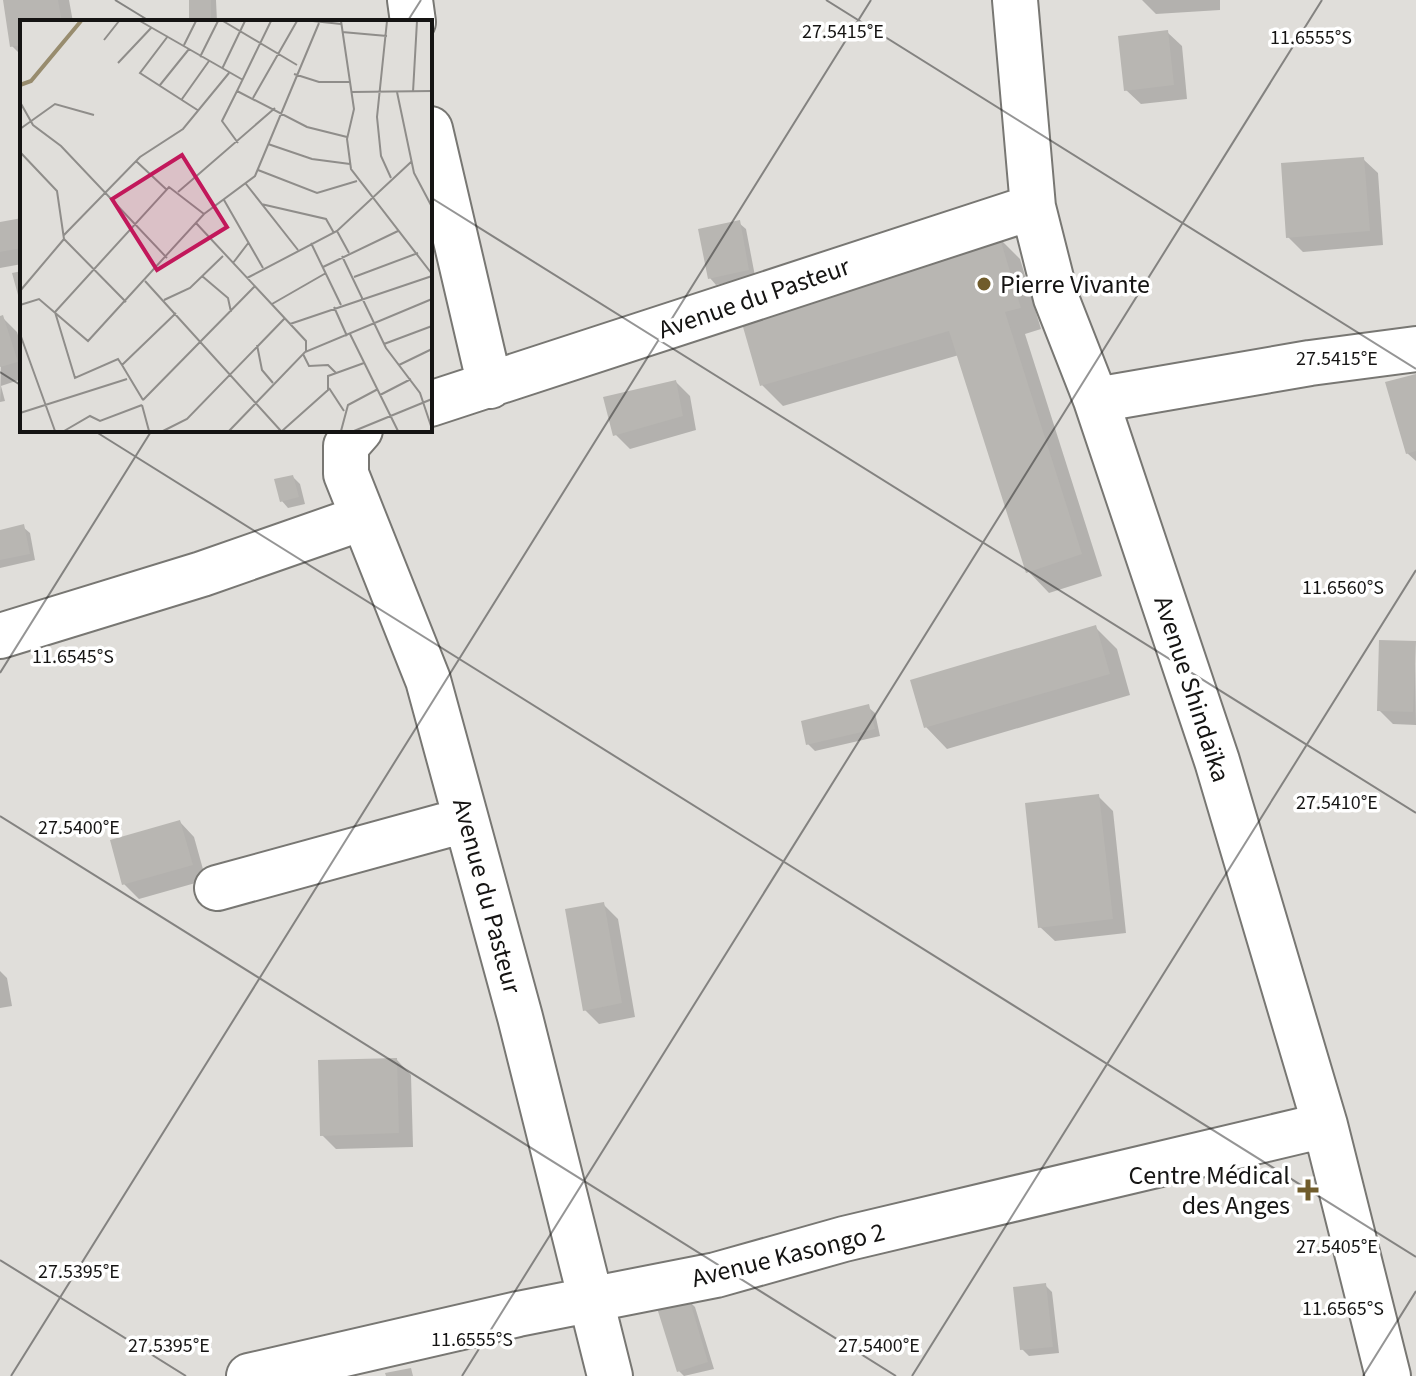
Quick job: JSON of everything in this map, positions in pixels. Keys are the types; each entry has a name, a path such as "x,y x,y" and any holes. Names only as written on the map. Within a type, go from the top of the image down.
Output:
{"street":[{"path":"410,0 413,20"},
{"name":"Avenue Shindaïka","path":"1015,0 1033,207 1056,298 1096,400 1217,761 1325,1125 1388,1376"},
{"path":"432,138 490,386"},
{"name":"Avenue du Pasteur","path":"432,403 1033,207"},
{"path":"1096,400 1416,349"},
{"name":"Avenue du Pasteur","path":"358,432 346,446 344,463 362,518 428,680 520,1017 610,1376"},
{"path":"0,636 202,574 362,518"},
{"path":"217,888 465,820"},
{"name":"Avenue Kasongo 2","path":"249,1376 518,1314 716,1275 844,1239 1325,1125"}],"building":[{"path":"3,0 58,0 62,20 20,20 20,45 10,47"},
{"path":"189,0 211,0 211,20 189,20"},
{"path":"1168,30 1174,85 1124,91 1118,36"},
{"path":"1364,157 1370,231 1286,238 1281,163"},
{"path":"20,218 20,248 0,252 0,222"},
{"path":"740,220 749,270 708,279 698,229"},
{"path":"999,235 1021,308 1005,312 1082,554 1026,573 949,331 760,386 739,313"},
{"path":"20,271 20,294 18,295 12,273"},
{"path":"3,315 18,362 0,367 0,316"},
{"path":"1416,374 1416,451 1406,454 1385,382"},
{"path":"676,380 683,416 613,436 603,397"},
{"path":"293,475 299,497 280,502 274,479"},
{"path":"24,524 30,554 0,560 0,530"},
{"path":"1096,625 1110,674 924,728 910,680"},
{"path":"1379,640 1416,641 1413,712 1377,711"},
{"path":"869,704 875,729 806,745 801,721"},
{"path":"1099,794 1113,919 1038,928 1025,803"},
{"path":"180,820 193,865 122,885 110,840"},
{"path":"604,902 622,1003 583,1011 565,909"},
{"path":"397,1058 399,1133 320,1136 318,1060"},
{"path":"1046,1283 1053,1347 1020,1350 1013,1287"},
{"path":"689,1298 708,1362 677,1372 657,1308"},
{"path":"411,1368 413,1376 386,1376 385,1373"}],"place":[{"name":"Pierre Vivante","path":"984,284"},
{"name":"Centre Médical des Anges","path":"1308,1190"}]}
